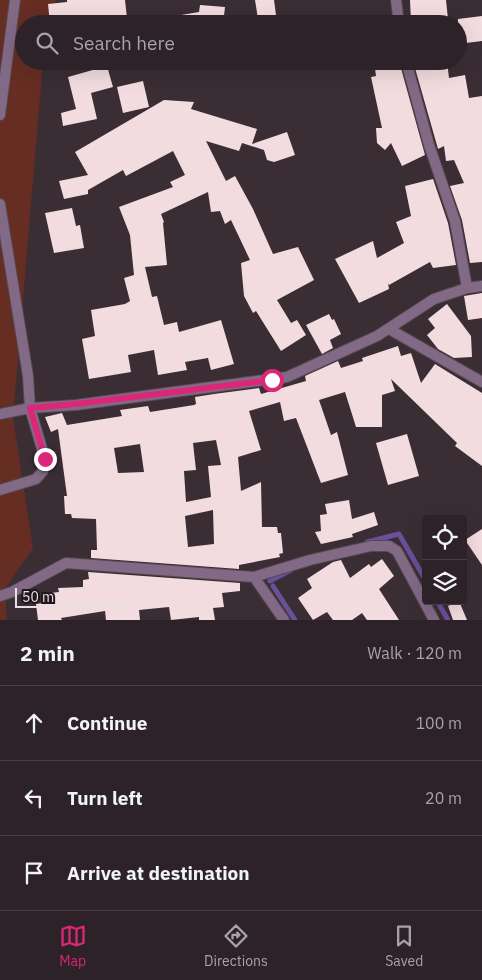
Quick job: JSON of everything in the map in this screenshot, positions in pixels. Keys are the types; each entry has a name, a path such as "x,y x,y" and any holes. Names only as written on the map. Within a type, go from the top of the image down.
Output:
{"street":[{"path":"0,115 15,0"},
{"path":"396,0 398,15"},
{"path":"408,70 429,145 455,221 467,288"},
{"path":"0,204 28,376 30,408 45,459 42,471 36,479 0,490"},
{"path":"0,414 30,408 272,380 302,372 389,329 434,299 467,288 482,286"},
{"path":"389,329 482,382"},
{"path":"0,596 12,592 66,563 254,577 310,560 371,546 389,546 397,551 434,620"},
{"path":"254,577 284,620"}],"shaded area":[{"path":"0,0 56,0 53,15 15,15 15,70 42,70 13,418 33,548 5,589 7,620 0,620"}],"building":[{"path":"67,0 125,0 127,15 49,15 48,4 67,2"},
{"path":"255,0 274,0 276,15 257,15"},
{"path":"410,0 446,0 448,15 411,15"},
{"path":"200,5 225,7 224,15 181,15 199,12"},
{"path":"482,16 482,41 467,43 467,18"},
{"path":"93,70 108,70 113,87 91,93 97,119 63,126 61,113 76,109 68,77"},
{"path":"375,70 401,70 425,155 402,166 391,143 385,150 377,143 376,128 382,128 371,77 376,76"},
{"path":"416,70 448,70 449,78 465,75 469,98 482,96 482,262 470,263 462,220 450,186 464,183 454,160 446,161 444,146 438,149"},
{"path":"143,81 149,107 123,113 117,87"},
{"path":"164,100 194,102 191,109 257,129 252,144 287,132 295,155 274,162 267,160 264,150 242,143 239,151 206,141 226,181 235,176 253,209 273,254 298,247 314,280 277,300 291,323 297,320 306,335 281,351 256,311 253,313 244,296 241,263 250,260 231,220 225,224 220,211 211,212 208,192 161,214 164,222 167,265 145,267 152,297 157,296 164,325 177,322 179,332 221,320 234,364 211,370 208,358 185,362 187,370 158,375 154,350 128,355 131,372 89,379 82,339 95,336 91,310 125,304 130,301 124,278 134,275 130,235 119,207 173,187 170,182 185,175 173,151 126,176 123,170 88,190 88,194 64,199 59,181 88,175 75,152"},
{"path":"433,179 448,223 456,265 433,268 430,262 389,285 388,283 389,289 359,303 335,259 373,241 377,258 404,243 396,222 411,216 405,186"},
{"path":"72,208 76,226 80,225 84,248 54,253 45,213"},
{"path":"482,293 482,318 468,320 464,296"},
{"path":"447,304 471,336 472,357 454,358 438,349 427,335 435,328 428,319"},
{"path":"329,314 332,320 334,319 341,334 330,340 333,348 322,354 306,325"},
{"path":"398,346 401,356 411,353 421,383 435,364 482,393 482,466 455,446 457,443 391,379 395,391 382,395 382,427 356,427 345,392 319,400 331,435 337,432 348,475 321,483 296,418 284,421 280,402 249,411 261,450 238,457 241,491 261,482 262,527 277,527 278,533 281,533 283,553 279,554 280,557 239,565 239,569 91,558 91,550 97,550 96,519 72,518 71,514 65,514 64,496 67,496 58,429 51,432 45,417 62,413 67,425 122,416 120,410 148,406 150,412 194,405 196,404 195,397 259,388 261,394 306,381 305,376 338,361 341,368 363,361 362,358","holes":["216,440 221,465 208,466 211,497 186,502 184,471 196,470 193,443","140,444 144,472 118,473 114,448","213,510 214,544 188,547 185,516"]},
{"path":"407,434 419,476 388,485 376,443"},
{"path":"349,500 352,519 374,512 378,525 352,534 353,537 321,544 315,532 321,531 320,515 327,514 325,504"},
{"path":"482,529 482,565 467,543 467,539"},
{"path":"382,559 394,576 379,589 399,620 367,620 362,613 352,620 333,620 327,612 313,620 298,598 312,588 307,579 333,562 341,560 350,578 369,564 371,567"},
{"path":"88,572 240,583 240,591 222,593 224,607 213,608 215,620 199,620 199,617 171,620 169,607 139,610 140,620 106,620 105,611 61,618 62,620 38,620 36,604 43,603 42,594 59,592 58,588 83,587 83,580 89,579"},
{"path":"461,605 467,620 453,620 448,606"}],"waterway":[{"path":"367,542 399,534 422,574"},
{"path":"270,581 291,570"},
{"path":"273,586 295,620"},
{"path":"439,605 448,620"}],"route":[{"path":"45,459 30,408 272,380"}]}
